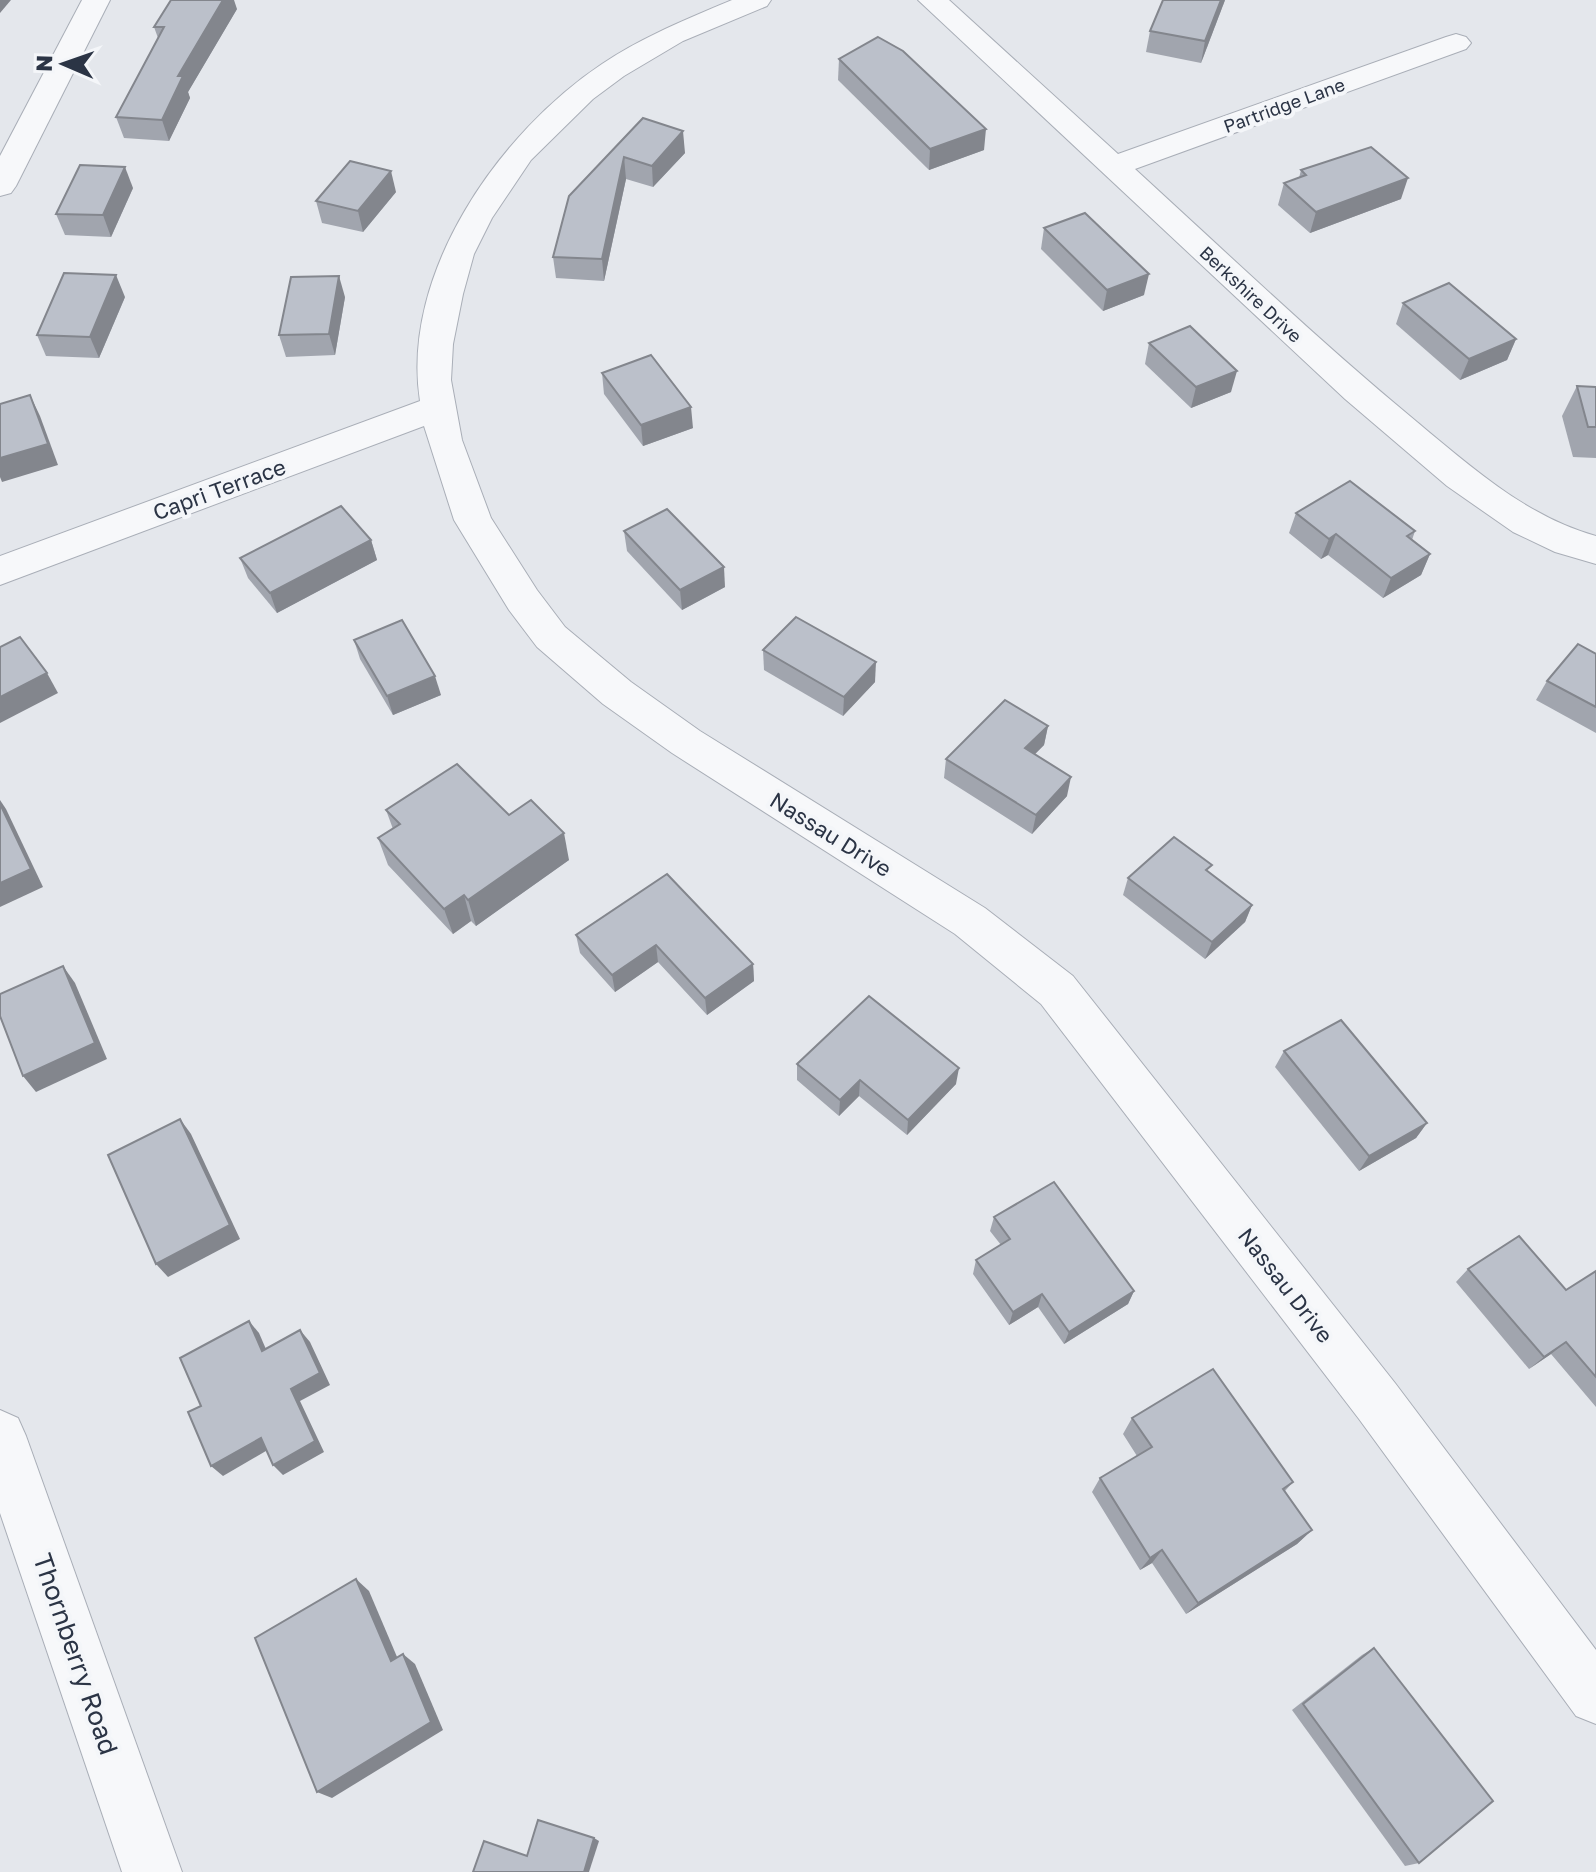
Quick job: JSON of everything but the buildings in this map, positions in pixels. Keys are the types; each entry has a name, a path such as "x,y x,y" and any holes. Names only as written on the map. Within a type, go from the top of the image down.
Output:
{"street":[{"path":"0,186 96,0"},
{"name":"Nassau Drive","path":"757,0 673,35 613,70 544,127 512,163 476,218 454,267 436,344 434,380 437,408 454,473 473,520 523,600 551,637 617,693 686,742 970,921 1057,990 1377,1401 1596,1696"},
{"name":"Berkshire Drive","path":"932,0 1357,391 1460,477 1526,523 1568,542 1596,550"},
{"name":"Partridge Lane","path":"1112,167 1456,43"},
{"name":"Capri Terrace","path":"0,571 437,408"},
{"name":"Thornberry Road","path":"0,1436 152,1872"}]}
